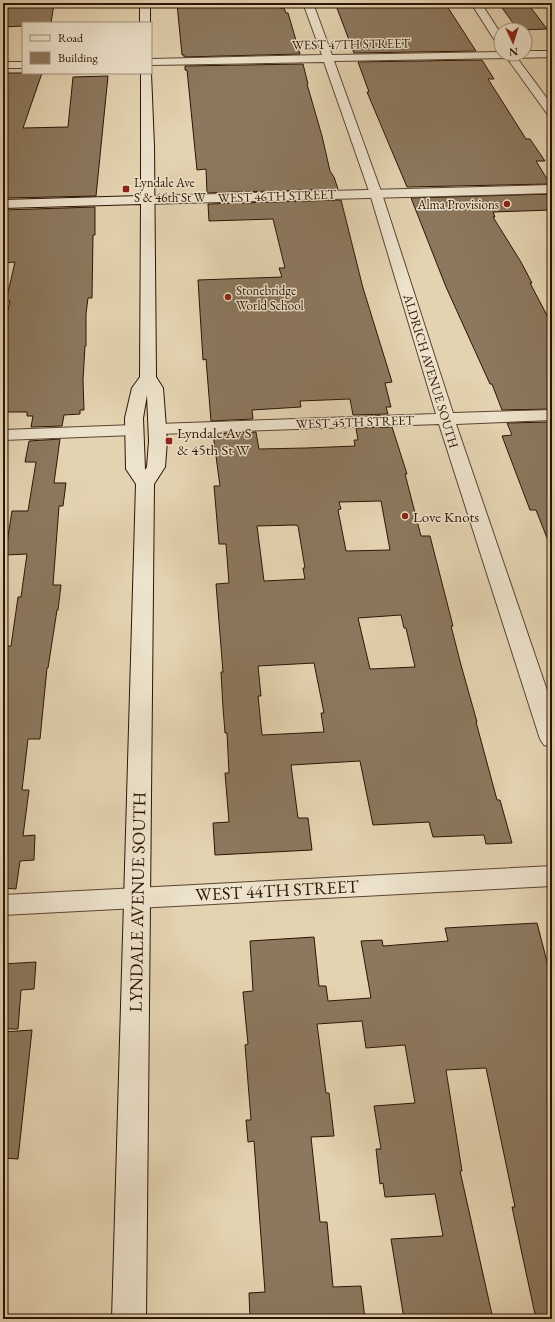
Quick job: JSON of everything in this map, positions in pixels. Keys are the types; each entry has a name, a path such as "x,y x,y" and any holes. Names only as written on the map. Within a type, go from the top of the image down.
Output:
{"street":[{"path":"145,3 145,22"},
{"name":"ALDRICH AVENUE SOUTH","path":"308,3 376,194 446,419 552,739"},
{"path":"476,3 493,30"},
{"name":"WEST 47TH STREET","path":"152,62 493,54"},
{"name":"WEST 47TH STREET","path":"533,54 552,54"},
{"path":"515,62 552,113"},
{"path":"3,65 22,65"},
{"path":"146,74 148,377 155,388 158,441 156,468 145,484 135,469 134,418 140,388 148,377"},
{"name":"WEST 46TH STREET","path":"3,204 552,189"},
{"name":"WEST 45TH STREET","path":"158,429 552,415"},
{"path":"3,435 134,430"},
{"name":"LYNDALE AVENUE SOUTH","path":"129,1319 145,484"},
{"name":"WEST 44TH STREET","path":"3,905 552,876"}],"building":[{"path":"54,3 51,22 22,22 22,26 3,27 3,4"},
{"path":"279,3 280,8 284,8 286,13 288,13 300,54 184,57 184,55 182,55 177,4"},
{"path":"335,3 445,3 476,51 354,53"},
{"path":"528,4 547,29 533,29 533,22 512,22 500,5"},
{"path":"482,60 494,79 488,79 526,139 530,139 545,161 536,161 550,184 407,187 367,92 369,92 358,62"},
{"path":"303,64 330,171 334,177 338,189 207,193 206,169 197,170 187,70 185,70 185,66"},
{"path":"3,73 42,74 23,128 68,127 73,77 108,76 96,196 4,198 6,177 3,176"},
{"path":"552,194 552,210 493,212 495,217 493,217 521,262 552,325 552,409 502,410 492,384 490,384 446,287 411,198"},
{"path":"341,200 363,288 392,382 385,383 391,407 386,407 388,414 353,415 350,399 300,401 301,407 252,410 253,419 211,421 206,359 203,360 198,280 282,277 279,268 285,268 273,219 209,221 208,204"},
{"path":"95,207 92,298 88,298 86,314 86,346 83,380 84,410 80,410 80,414 64,415 62,426 31,427 33,416 27,416 27,412 3,412 3,331 10,301 6,301 15,262 3,263 3,210"},
{"path":"552,422 551,548 536,510 530,510 502,436 512,435 507,423"},
{"path":"392,427 407,474 405,474 421,536 430,536 453,626 451,626 476,722 497,800 500,800 512,843 486,844 484,835 433,837 429,822 373,825 360,761 291,765 298,818 308,818 312,850 215,855 213,823 229,822 225,773 229,773 227,733 225,733 223,708 221,672 223,672 216,584 229,583 226,544 219,544 214,486 220,486 213,434 256,432 259,449 355,446 354,440 358,440 356,428","holes":["381,501 390,550 346,551 338,510 341,509 339,502","257,526 298,526 305,568 303,568 305,579 264,581","401,615 404,628 406,628 415,667 370,669 358,618","314,663 324,713 321,713 324,732 262,735 258,696 261,696 258,666"]},
{"path":"60,439 54,483 66,483 63,506 59,506 53,585 61,585 47,668 40,739 28,739 22,790 29,790 23,836 35,835 34,860 20,861 16,889 3,888 3,646 11,646 18,597 21,597 27,554 6,555 8,536 12,511 28,511 36,462 25,462 29,441"},
{"path":"537,923 552,981 552,1319 536,1319 512,1207 515,1207 486,1068 446,1070 462,1171 460,1171 493,1319 404,1319 391,1239 443,1236 435,1194 385,1197 383,1183 380,1184 376,1149 381,1149 374,1106 415,1103 405,1045 366,1048 362,1021 317,1024 326,1093 329,1093 334,1136 311,1137 320,1222 327,1222 333,1287 361,1286 365,1319 250,1319 249,1293 265,1292 254,1141 248,1142 246,1120 251,1120 245,1045 248,1044 243,992 253,991 250,941 314,937 319,986 326,986 328,1001 371,998 361,941 382,940 383,946 448,941 445,928"},
{"path":"36,962 34,989 21,990 18,1029 3,1029 3,964"},
{"path":"32,1030 18,1159 3,1158 3,1032"}],"place":[{"name":"Lyndale Ave S & 46th St W","path":"126,189"},
{"name":"Alma Provisions","path":"507,204"},
{"name":"Stonebridge World School","path":"228,297"},
{"name":"Lyndale Av S & 45th St W","path":"169,441"},
{"name":"Love Knots","path":"405,516"}]}
